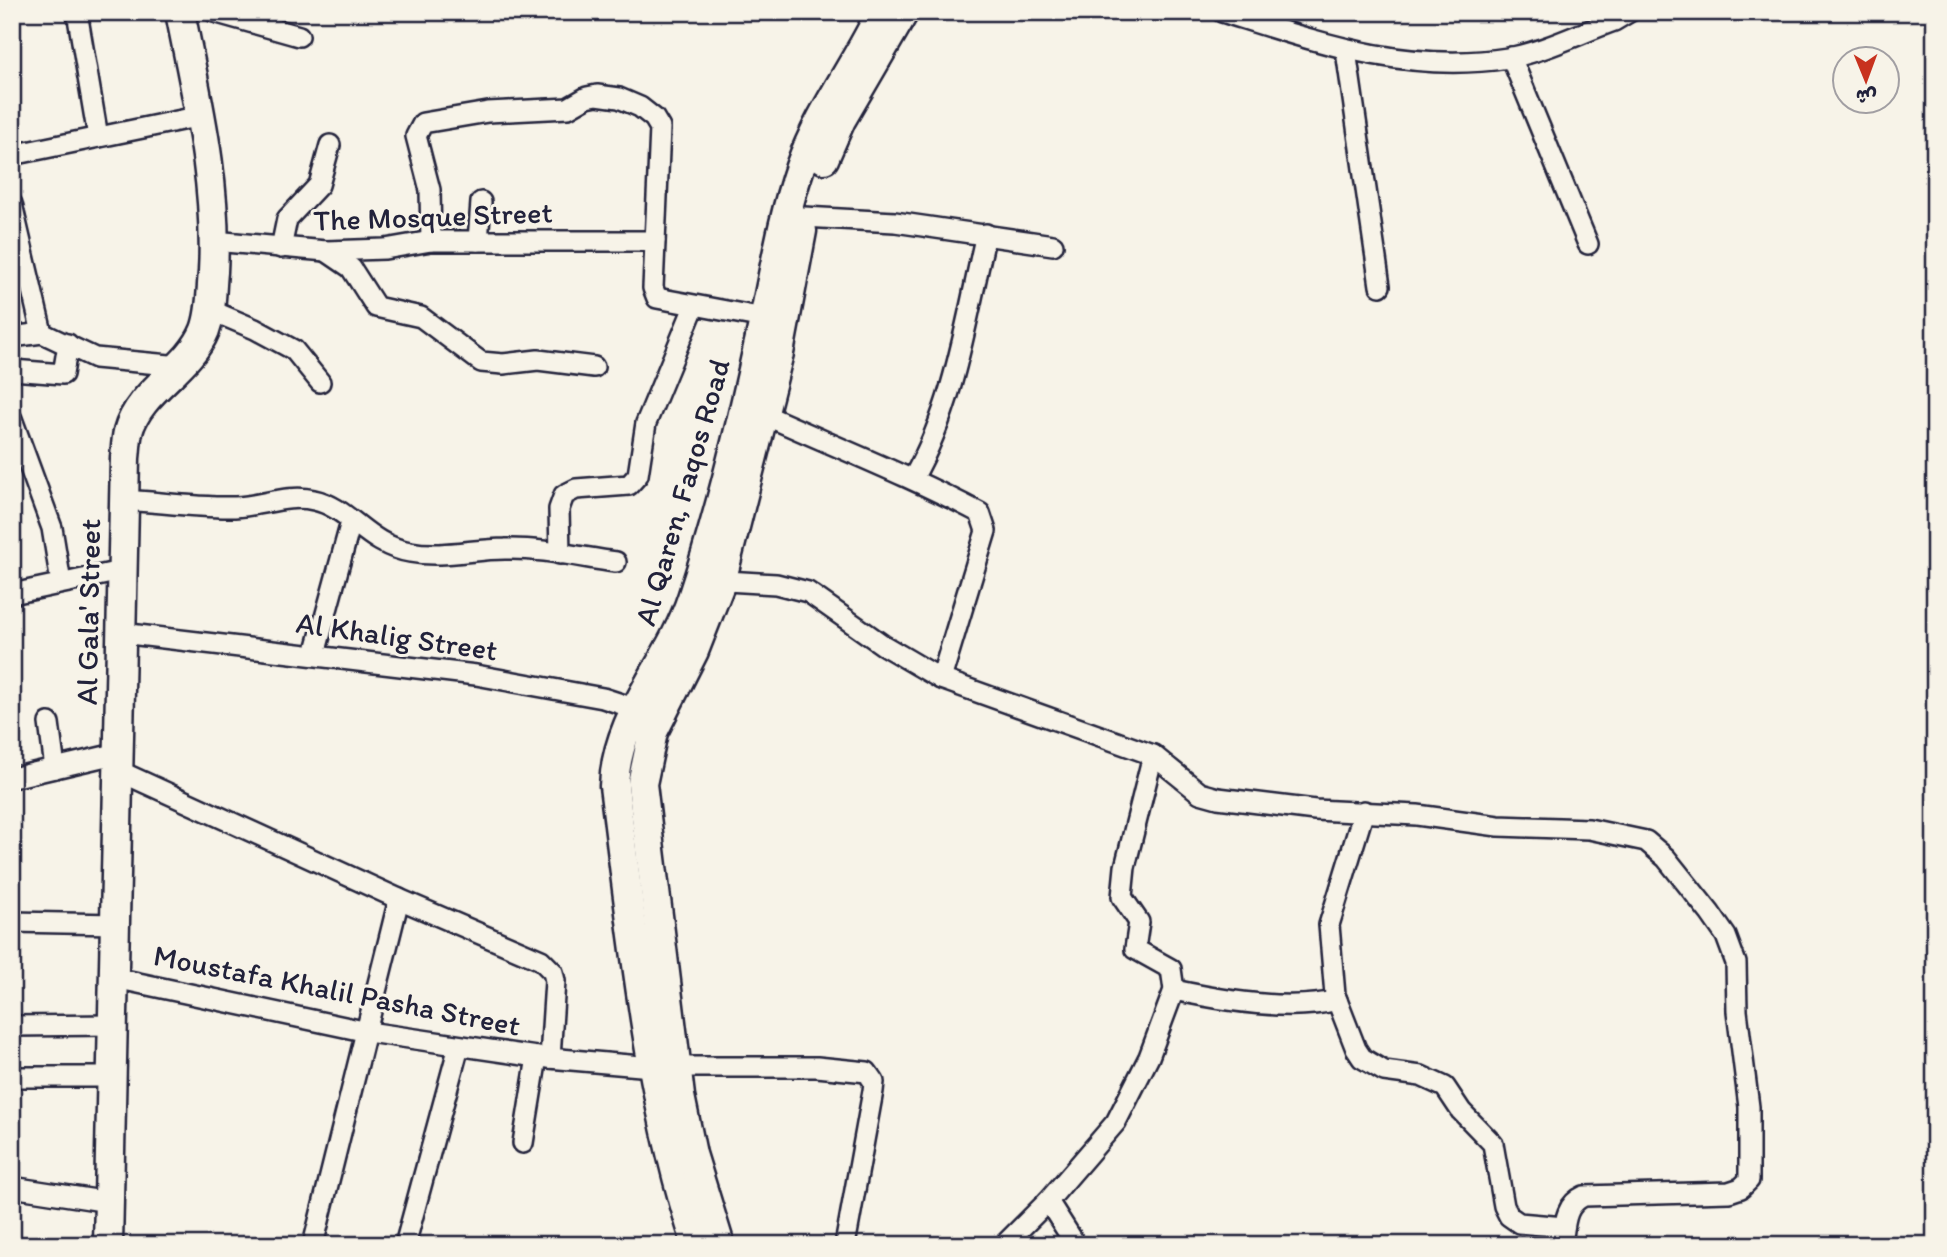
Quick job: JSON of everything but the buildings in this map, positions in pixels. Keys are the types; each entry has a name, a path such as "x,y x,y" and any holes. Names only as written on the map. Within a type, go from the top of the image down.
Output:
{"main road":[{"name":"Al Gala' Street","path":"108,1245 121,571 128,431 145,402 180,366 204,331 210,310 214,241 210,169 180,12"},
{"name":"Al Qaren, Faqos Road","path":"738,469 763,414 769,351 764,318 785,216 801,164 835,90 881,12"},
{"name":"Al Qaren, Faqos Road","path":"697,1245 670,1158 642,784 648,712 694,651 738,469 804,217 820,168 841,120 904,12"},
{"name":"Al Qaren, Faqos Road","path":"663,1067 720,1245"}],"street":[{"path":"77,12 98,137"},
{"path":"214,12 299,36"},
{"path":"1222,12 1346,51 1434,64 1511,57 1614,21 1629,12"},
{"path":"1346,51 1380,286"},
{"path":"1511,57 1588,244"},
{"path":"431,241 430,190 416,136 423,123 488,112 568,108 587,97 597,95 618,99 640,107 654,118 660,128 654,293 661,301 764,318"},
{"path":"12,155 201,116"},
{"path":"281,248 287,219 319,185 330,145"},
{"path":"478,241 481,202"},
{"path":"12,204 42,333"},
{"path":"804,217 895,222 1053,245"},
{"path":"914,478 926,456 953,376 986,234"},
{"name":"The Mosque Street","path":"214,241 327,251 385,249 431,241 655,241"},
{"path":"327,251 351,268 376,307 421,317 481,362 503,364 538,360 594,367"},
{"path":"560,554 559,509 564,495 576,489 629,485 638,475 646,423 694,307"},
{"path":"210,310 255,329 294,350 320,382"},
{"path":"12,337 42,333 95,358 180,366"},
{"path":"12,370 63,373 68,344"},
{"path":"763,414 888,471 914,478 980,513 986,525 972,583 941,679"},
{"path":"12,419 52,528 61,583"},
{"path":"124,500 233,507 300,498 328,505 390,548 411,553 456,554 504,549 616,562"},
{"path":"316,654 351,522"},
{"path":"12,594 121,571"},
{"path":"710,580 776,584 808,592 883,645 941,679 1153,755 1200,793 1218,798 1315,810 1364,811 1509,827 1589,829 1646,841 1666,858 1727,936 1736,962 1737,1011 1749,1107 1749,1180 1741,1188 1729,1192 1584,1196 1575,1200 1568,1210 1563,1236 1519,1223 1509,1216 1504,1206 1493,1144 1461,1111 1444,1087 1433,1079 1384,1070 1362,1058 1337,1000 1329,925 1364,811"},
{"name":"Al Khalig Street","path":"121,633 476,675 603,698 648,712"},
{"path":"49,723 55,768"},
{"path":"1004,1245 1048,1201 1116,1122 1149,1057 1174,990 1171,969 1135,949 1139,922 1122,897 1139,804 1153,755"},
{"path":"12,778 55,768 119,762 399,899 548,965 555,981 544,1057 523,1143"},
{"path":"313,1245 399,899"},
{"path":"12,922 116,924"},
{"name":"Moustafa Khalil Pasha Street","path":"115,978 368,1032 544,1057 663,1067 817,1067 860,1070 872,1076 873,1091 845,1245"},
{"path":"1174,990 1202,996 1288,1004 1307,1005 1337,1000"},
{"path":"12,1026 114,1025"},
{"path":"405,1245 459,1046"},
{"path":"12,1077 112,1077"},
{"path":"12,1188 109,1202"},
{"path":"1048,1201 1076,1245"}]}
